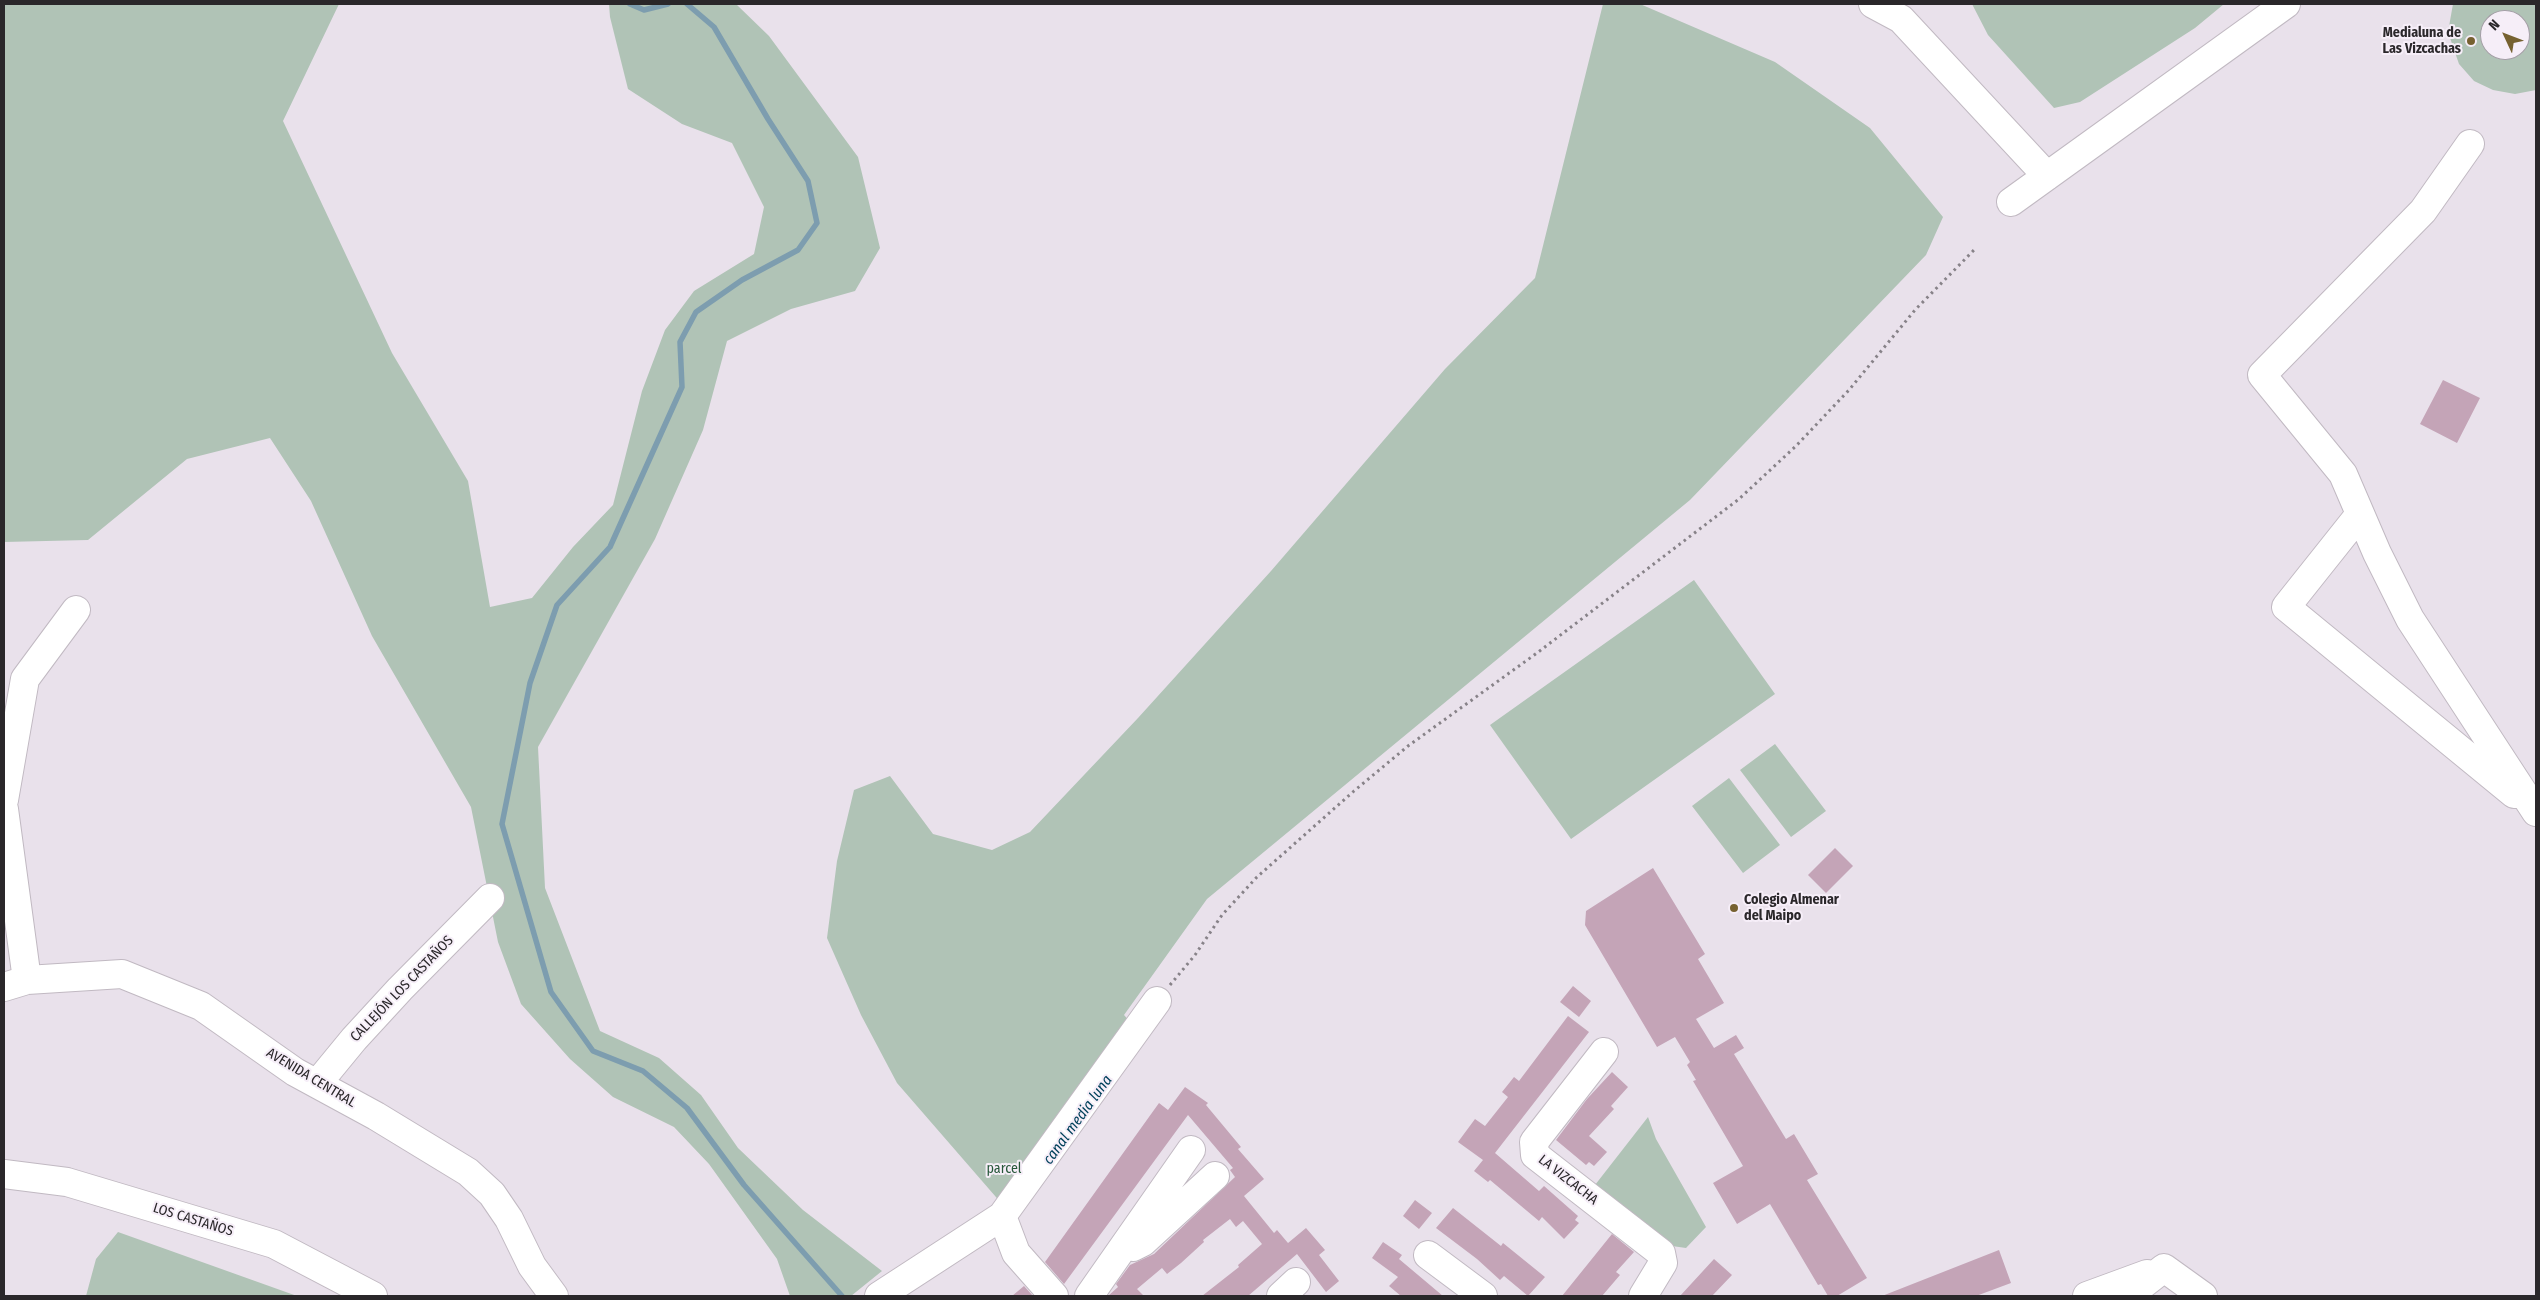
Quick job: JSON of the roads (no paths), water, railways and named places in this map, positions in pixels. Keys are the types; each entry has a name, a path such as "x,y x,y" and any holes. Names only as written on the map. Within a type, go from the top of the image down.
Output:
{"street":[{"path":"1873,4 1901,19 2046,176"},
{"path":"2012,202 2286,4"},
{"path":"2470,144 2423,211 2262,375 2343,474 2410,619 2535,811"},
{"path":"2360,514 2286,607 2535,811"},
{"path":"4,800 25,679 76,610"},
{"path":"4,809 15,983"},
{"name":"CALLEJÓN LOS CASTAÑOS","path":"317,1084 354,1039 400,989 490,898"},
{"name":"AVENIDA CENTRAL","path":"15,983 122,974 201,1006 295,1072 376,1116 468,1172 492,1194 532,1266 554,1296"},
{"path":"879,1296 1002,1216 1158,1001"},
{"name":"LA VIZCACHA","path":"1604,1052 1534,1142 1535,1155 1661,1252 1664,1263 1643,1296"},
{"path":"1089,1296 1190,1150"},
{"name":"LOS CASTAÑOS","path":"4,1174 67,1182 274,1244 372,1296"},
{"path":"1118,1255 1143,1242 1215,1176"},
{"path":"1002,1216 1016,1252 1054,1296"},
{"path":"1428,1254 1482,1296"},
{"path":"2164,1268 2203,1296"},
{"path":"2087,1296 2164,1268"},
{"path":"2128,1296 2164,1268"}],"waterway":[{"path":"630,4 644,10 668,4"},
{"path":"687,4 714,27 768,119 808,181 817,223 798,250 742,280 696,312 680,342 682,387 610,547 557,605 530,683 502,824 551,992 593,1051 643,1071 687,1108 744,1185 842,1296"}],"place":[{"name":"Medialuna de Las Vizcachas","path":"2471,41"},
{"name":"Colegio Almenar del Maipo","path":"1734,908"}],"water label":[{"name":"canal media luna","path":"1078,1120"}],"park label":[{"name":"parcel","path":"1004,1169"}]}
